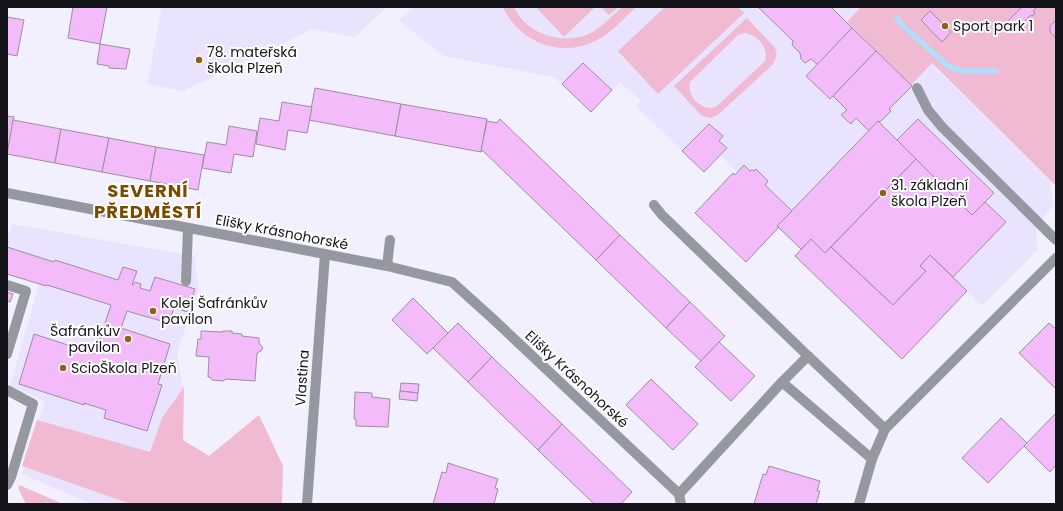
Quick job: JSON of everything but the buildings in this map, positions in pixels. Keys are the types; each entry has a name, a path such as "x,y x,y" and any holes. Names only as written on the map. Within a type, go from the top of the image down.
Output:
{"street":[{"path":"917,88 928,110 942,127 1056,240"},
{"name":"Elišky Krásnohorské","path":"7,193 386,266 452,282 492,318 680,499 782,382 808,356"},
{"path":"654,205 808,356 885,428"},
{"path":"186,281 188,228"},
{"path":"386,266 390,240"},
{"name":"Vlastina","path":"309,504 325,254"},
{"path":"859,504 872,459 885,428 1056,258"},
{"path":"7,285 26,291 7,354"},
{"path":"782,382 872,459"},
{"path":"7,390 33,404 11,477 7,485"}],"shaded area":[{"name":"78. mateřská škola Plzeň","path":"162,7 387,7 355,37 312,29 183,91 147,84"},
{"name":"31. základní škola Plzeň","path":"414,7 861,7 847,22 911,84 931,63 1050,181 1054,205 1036,225 1037,250 982,306 967,291 902,359 795,256 801,249 779,228 746,262 695,213 733,173 735,175 737,172 720,155 704,172 636,106 641,101 620,82 591,112 554,77 444,56 399,21"},
{"path":"503,7 514,7 520,17 537,31 558,38 569,38 580,37 591,33 622,7 636,7 616,26 599,39 580,46 567,48 554,47 529,37 510,19"},
{"path":"536,7 595,7 564,37"},
{"path":"601,7 618,7 609,15"},
{"path":"665,7 738,7 744,13 658,94 618,51"},
{"path":"861,7 1056,7 1056,186 932,63 911,85 847,22"},
{"path":"747,18 775,48 776,57 772,65 719,114 711,118 702,116 674,86","holes":["745,33 758,39 764,47 766,56 765,61 716,107 705,107 696,102 690,93 690,82 738,35"]},
{"path":"12,224 194,256 199,289 177,353 184,394 148,504 91,504 22,474 45,401 10,386 39,284 7,274 7,240"},
{"path":"184,387 183,440 209,456 259,415 283,466 282,504 131,504 22,466 37,420 150,452 162,418"},
{"path":"19,485 63,504 50,504 45,502 45,504 26,504 19,490"}],"waterway":[{"path":"897,18 902,25 949,67 963,71 996,71"}],"place":[{"name":"Sport park 1","path":"945,26"},
{"name":"78. mateřská škola Plzeň","path":"199,60"},
{"name":"31. základní škola Plzeň","path":"883,193"},
{"name":"Kolej Šafránkův pavilon","path":"153,311"},
{"name":"Šafránkův pavilon","path":"128,339"},
{"name":"ScioŠkola Plzeň","path":"63,368"}],"district":[{"name":"SEVERNÍ PŘEDMĚSTÍ","path":"148,200"}]}
